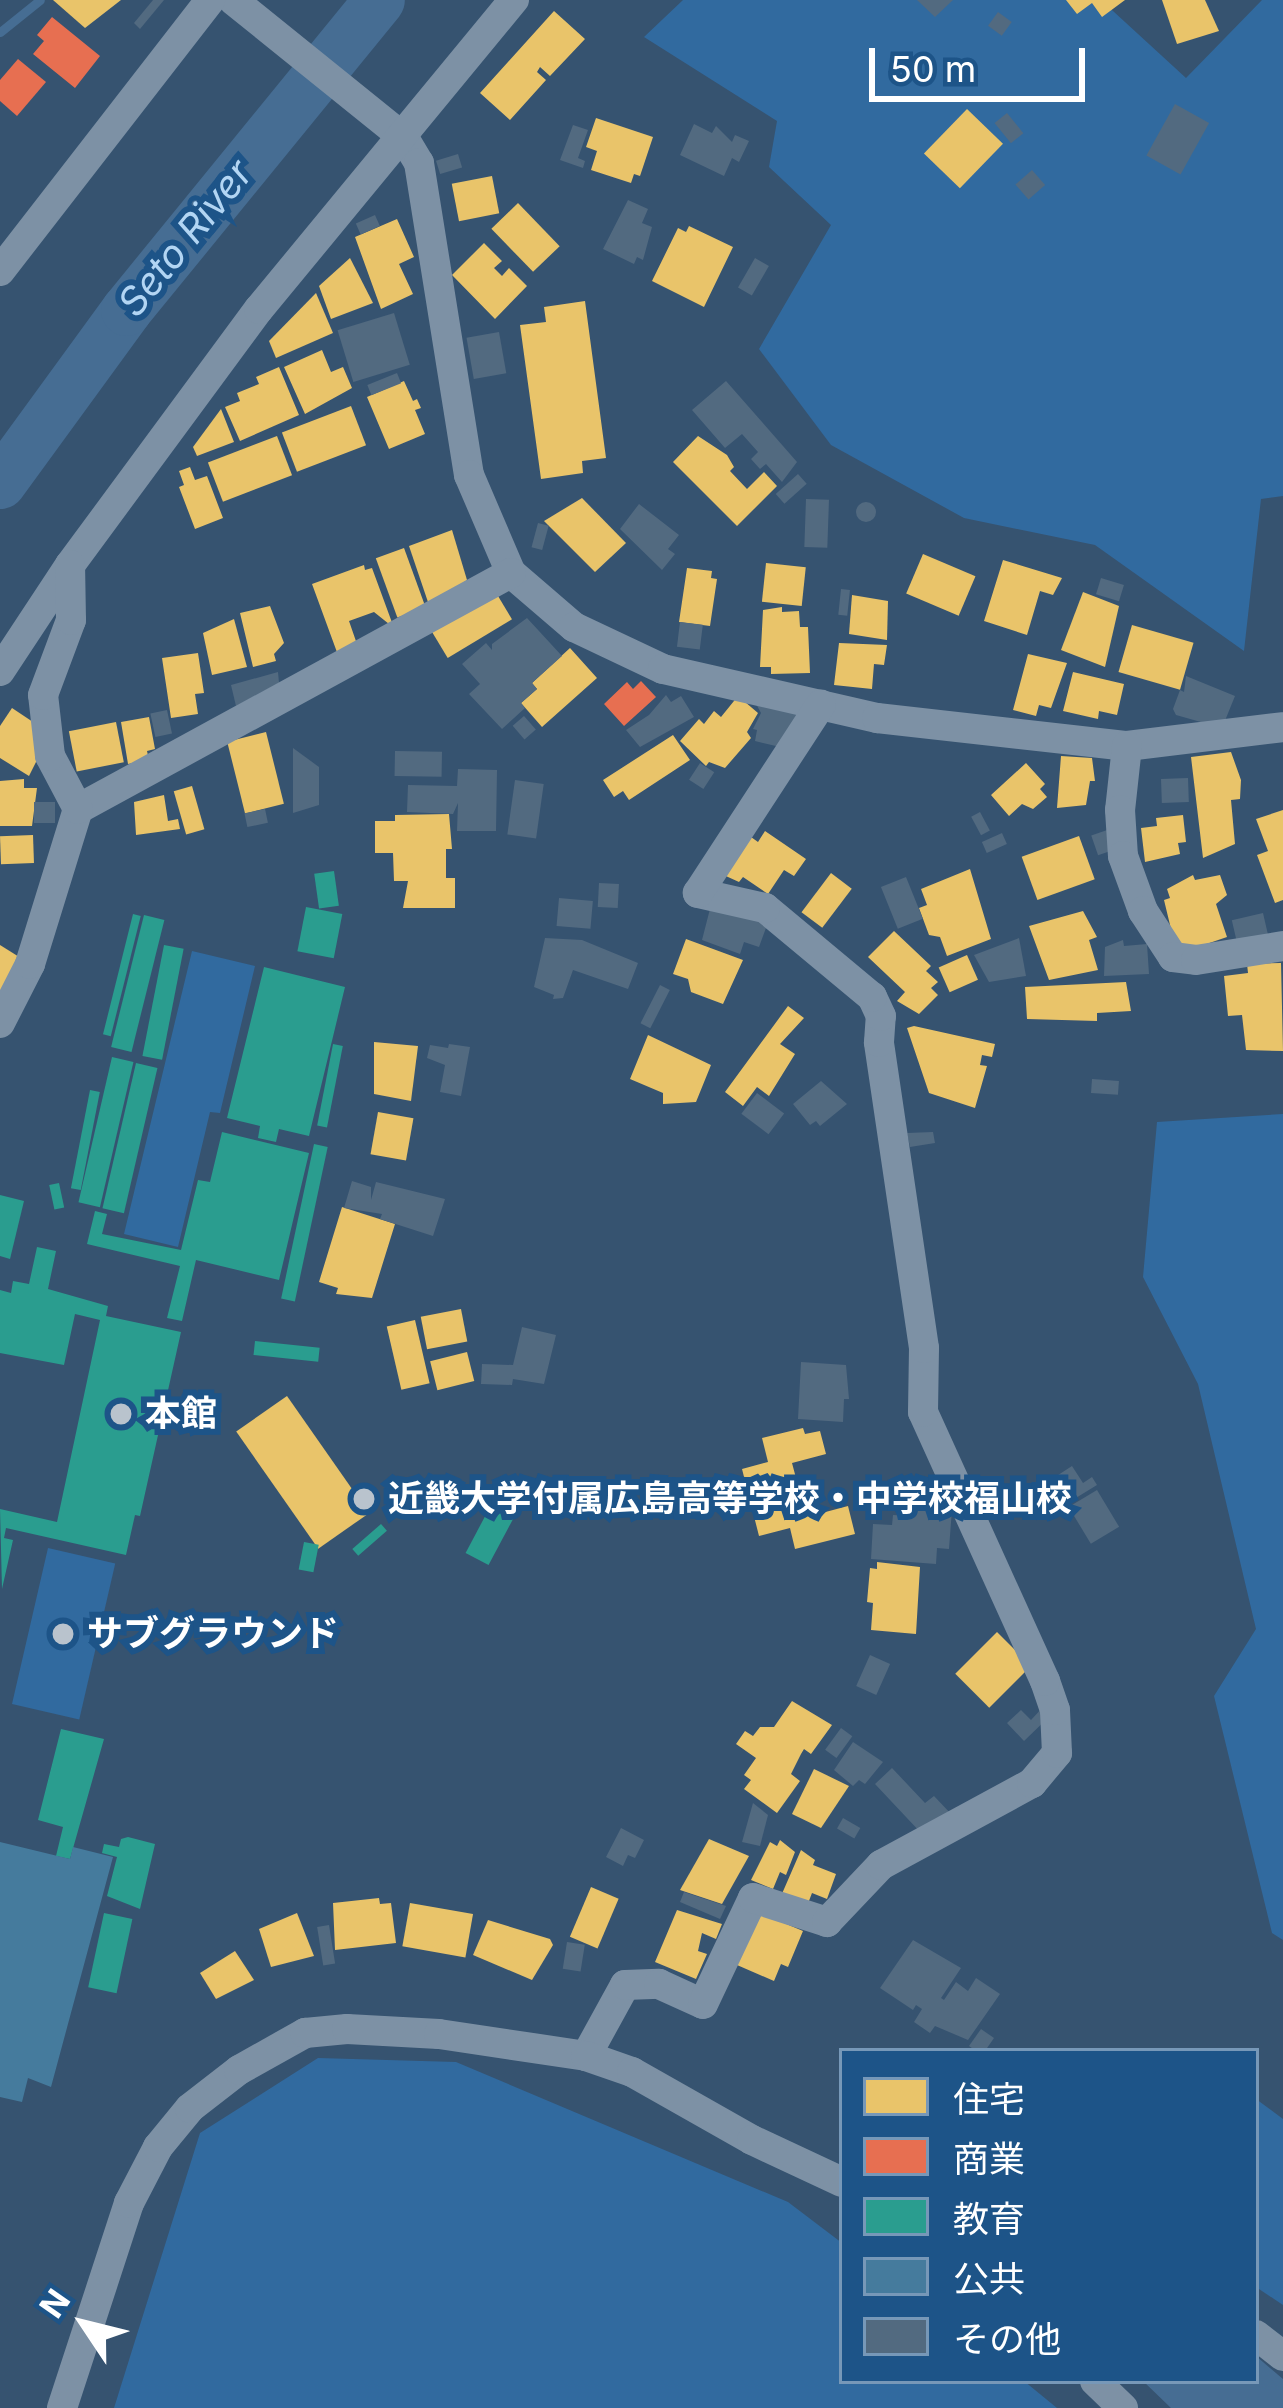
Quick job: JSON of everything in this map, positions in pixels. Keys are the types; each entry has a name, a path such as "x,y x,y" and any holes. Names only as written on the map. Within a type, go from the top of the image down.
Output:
{"street":[{"path":"0,272 210,0"},
{"path":"0,670 70,565 260,309 399,134 514,0"},
{"path":"238,4 399,134 419,163 470,475 511,573 574,626 663,669 877,718 1127,746 1283,727"},
{"path":"70,565 71,620 43,695 50,756 78,809"},
{"path":"0,1023 31,964 78,809 511,573"},
{"path":"586,2056 625,1985 659,1984 703,2004 754,1898 826,1922 880,1865 1032,1783 1057,1753 1055,1710 1046,1681 923,1412 924,1348 879,1042 881,1016 872,997 765,908 698,893 821,704"},
{"path":"1127,746 1120,810 1123,856 1143,910 1173,957 1196,961 1283,946"},
{"path":"62,2408 129,2203 158,2147 190,2108 274,2046 305,2033 347,2029 439,2034 586,2056 632,2072 752,2140 839,2181"},
{"path":"1259,2337 1283,2356"},
{"path":"1098,2384 1123,2408"}],"shaded area":[{"path":"683,0 1101,0 1186,78 1262,0 1283,0 1283,496 1261,499 1244,651 1095,545 964,518 831,445 759,349 831,225 769,167 777,121 644,37"},
{"path":"192,951 255,966 220,1113 210,1112 178,1247 124,1234"},
{"path":"1283,1114 1283,1940 1272,1933 1214,1696 1256,1629 1198,1384 1143,1277 1157,1122"},
{"name":"サブグラウンド","path":"48,1548 115,1564 79,1719 12,1704"},
{"path":"318,2058 456,2062 788,2202 839,2241 839,2384 1028,2384 1057,2408 114,2408 200,2133"},
{"path":"1259,2101 1283,2119 1283,2305 1259,2289"},
{"path":"1259,2359 1283,2379 1283,2408 1171,2408 1146,2384 1259,2384"}],"building: 住宅":[{"path":"53,0 121,0 85,28"},
{"path":"1066,0 1125,0 1102,17 1092,3 1077,14"},
{"path":"1162,0 1205,0 1219,31 1177,44"},
{"path":"554,11 585,39 550,76 540,67 537,72 546,80 510,120 480,93"},
{"path":"967,109 1003,144 960,188 924,154"},
{"path":"596,118 653,137 640,176 634,174 631,183 591,170 597,151 586,147"},
{"path":"492,176 499,213 459,221 452,184"},
{"path":"518,203 560,246 533,272 491,229"},
{"path":"397,219 414,257 399,264 413,294 381,309 355,237"},
{"path":"689,226 733,247 704,307 652,281 678,228 686,232"},
{"path":"484,243 502,261 494,268 502,276 509,268 527,286 495,319 452,275"},
{"path":"350,258 373,303 331,319 319,286"},
{"path":"316,293 333,333 276,358 269,341"},
{"path":"585,301 606,458 582,461 583,473 541,479 520,325 546,322 544,307"},
{"path":"322,350 331,372 343,367 352,388 305,414 284,367"},
{"path":"279,367 299,415 240,441 225,407 240,401 237,393 259,384 256,377"},
{"path":"404,381 421,408 415,410 425,434 389,449 367,397"},
{"path":"351,406 366,445 297,472 282,433"},
{"path":"221,409 234,442 197,456 193,447"},
{"path":"277,436 292,475 223,502 208,463"},
{"path":"698,436 727,455 734,467 730,471 747,489 764,472 777,486 737,526 673,462"},
{"path":"190,467 195,480 207,476 223,518 195,529 179,487 184,485 179,471"},
{"path":"582,498 626,543 595,572 544,521"},
{"path":"452,530 467,580 430,608 409,546"},
{"path":"404,548 426,607 397,617 376,558"},
{"path":"923,554 975,576 959,616 906,594"},
{"path":"1003,560 1062,578 1053,595 1040,591 1027,635 984,621"},
{"path":"766,563 806,567 802,606 762,602"},
{"path":"364,565 365,570 372,568 394,628 374,612 349,621 358,647 338,655 312,584"},
{"path":"687,568 712,571 711,578 717,579 710,626 679,622"},
{"path":"495,591 512,619 448,658 431,630"},
{"path":"1083,592 1119,606 1105,667 1061,650"},
{"path":"852,595 888,601 887,640 849,634"},
{"path":"270,606 284,643 274,654 276,661 253,667 240,613"},
{"path":"782,607 782,612 799,611 800,627 808,627 810,673 771,674 771,667 760,667 763,610"},
{"path":"234,619 247,667 212,675 203,633"},
{"path":"1132,625 1194,643 1180,690 1118,672"},
{"path":"839,643 887,645 884,665 874,664 872,689 834,685"},
{"path":"570,648 597,678 542,727 521,703 537,689 532,683"},
{"path":"198,653 204,693 195,694 198,714 171,718 162,658"},
{"path":"1028,654 1067,663 1051,708 1039,705 1036,716 1013,710"},
{"path":"1073,672 1124,684 1117,715 1099,711 1098,719 1063,711"},
{"path":"738,696 758,713 747,732 751,738 725,768 709,762 706,766 680,741 699,719 704,724 714,711 721,717"},
{"path":"12,708 33,722 41,752 29,776 0,758 0,726"},
{"path":"149,717 155,749 147,751 149,760 128,764 121,722"},
{"path":"116,722 124,762 77,771 69,731"},
{"path":"266,732 284,804 245,813 227,742"},
{"path":"673,735 690,760 629,800 623,791 614,797 603,780"},
{"path":"1231,752 1241,780 1240,799 1231,800 1235,844 1203,858 1191,757"},
{"path":"1061,756 1092,758 1095,781 1090,781 1086,805 1057,808"},
{"path":"1026,763 1045,784 1040,789 1047,797 1033,809 1022,804 1009,816 991,795"},
{"path":"24,779 24,788 37,788 32,826 0,826 0,781"},
{"path":"192,786 204,829 186,834 174,791"},
{"path":"164,795 168,821 178,819 180,829 136,835 134,802"},
{"path":"1283,810 1283,900 1275,903 1257,855 1268,851 1256,819"},
{"path":"449,814 452,849 446,849 446,878 455,878 455,908 403,908 408,881 394,881 393,853 375,853 375,821 395,821 395,815"},
{"path":"1183,815 1186,842 1178,843 1180,854 1145,862 1141,828 1157,826 1156,818"},
{"path":"765,831 806,859 794,876 784,870 768,894 743,877 739,882 717,872 751,837 758,842"},
{"path":"33,835 34,863 1,864 0,836"},
{"path":"1079,836 1095,879 1037,900 1022,857"},
{"path":"970,869 991,939 947,956 940,937 929,935 919,908 927,905 921,889"},
{"path":"831,873 852,889 822,928 802,912"},
{"path":"1193,875 1195,880 1220,875 1227,895 1216,904 1227,937 1177,954 1164,900 1170,898 1167,889"},
{"path":"1083,911 1097,937 1089,940 1098,970 1049,980 1029,926"},
{"path":"894,931 931,966 926,971 938,982 931,988 938,995 919,1014 897,1001 905,992 868,957"},
{"path":"686,939 743,960 723,1004 691,992 688,979 673,974"},
{"path":"0,945 24,960 4,992 0,990"},
{"path":"967,955 978,980 950,992 939,968"},
{"path":"1281,963 1283,1051 1246,1050 1242,1015 1228,1016 1224,976 1248,973 1247,964"},
{"path":"1126,982 1131,1011 1097,1013 1097,1021 1027,1019 1025,987"},
{"path":"788,1006 804,1018 780,1044 795,1054 769,1096 757,1087 743,1106 725,1092"},
{"path":"907,1028 995,1044 992,1057 982,1055 980,1065 987,1066 975,1108 929,1093"},
{"path":"648,1035 711,1065 696,1102 663,1104 663,1093 630,1079"},
{"path":"374,1042 418,1046 411,1101 374,1094"},
{"path":"378,1112 413,1118 406,1161 371,1154"},
{"path":"342,1207 395,1224 372,1298 336,1294 338,1288 319,1282"},
{"path":"461,1309 467,1341 427,1349 421,1317"},
{"path":"415,1320 430,1383 401,1390 387,1327"},
{"path":"467,1352 474,1381 437,1390 430,1361"},
{"path":"287,1396 369,1513 318,1549 236,1432"},
{"path":"803,1428 805,1434 820,1431 826,1454 792,1463 800,1493 811,1490 818,1514 848,1506 855,1534 795,1549 790,1528 759,1536 742,1469 768,1462 762,1438"},
{"path":"877,1562 920,1567 916,1634 871,1630 870,1568 877,1569"},
{"path":"997,1632 1031,1666 989,1708 955,1674"},
{"path":"792,1701 832,1725 811,1754 804,1749 791,1774 800,1781 777,1813 744,1789 751,1780 744,1775 756,1758 736,1744 745,1731 753,1736 760,1727 774,1727"},
{"path":"814,1769 849,1786 821,1828 792,1814"},
{"path":"709,1839 749,1856 722,1904 680,1890"},
{"path":"780,1840 795,1852 786,1875 780,1872 773,1889 751,1880 770,1842 777,1846"},
{"path":"801,1850 815,1860 813,1865 836,1874 827,1899 812,1893 807,1906 781,1896"},
{"path":"591,1887 619,1899 598,1948 570,1937"},
{"path":"379,1898 380,1904 391,1903 396,1943 335,1950 333,1903"},
{"path":"410,1903 473,1914 465,1957 402,1946"},
{"path":"677,1910 722,1924 716,1939 702,1933 698,1951 707,1954 696,1979 655,1962"},
{"path":"297,1913 314,1956 271,1967 259,1929"},
{"path":"760,1913 803,1931 788,1967 781,1964 774,1981 737,1965"},
{"path":"488,1920 550,1939 553,1945 532,1980 473,1955"},
{"path":"235,1951 254,1980 216,1999 200,1973"}],"building: 商業":[{"path":"52,17 100,56 75,88 33,54 44,41 37,35"},
{"path":"18,59 46,82 17,116 0,101 0,80"},
{"path":"641,681 656,697 624,726 604,704 627,682 633,689"}],"building: 教育":[{"path":"334,871 339,906 319,908 314,874"},
{"path":"306,907 342,914 334,958 297,951"},
{"path":"133,914 141,916 111,1036 103,1034"},
{"path":"144,915 164,920 131,1052 111,1047"},
{"path":"164,945 184,949 162,1060 142,1056"},
{"path":"264,967 345,987 309,1136 279,1129 276,1142 258,1138 260,1126 227,1118"},
{"path":"333,1044 343,1046 327,1127 317,1125"},
{"path":"112,1057 133,1062 100,1207 78,1202"},
{"path":"136,1063 157,1068 124,1213 102,1208"},
{"path":"90,1090 100,1092 81,1190 71,1188"},
{"path":"222,1132 309,1153 279,1280 196,1260 182,1321 167,1318 180,1266 87,1244 95,1211 107,1214 102,1234 181,1250 198,1180 210,1182"},
{"path":"314,1144 328,1147 295,1301 281,1299"},
{"path":"59,1183 64,1207 54,1210 49,1185"},
{"path":"0,1195 24,1201 10,1259 0,1256"},
{"name":"本館","path":"37,1247 56,1251 48,1289 108,1306 106,1316 181,1332 140,1516 135,1515 126,1555 6,1528 4,1538 13,1540 2,1589 0,1509 57,1522 100,1320 75,1314 64,1365 0,1353 0,1290 11,1293 13,1281 29,1284"},
{"path":"255,1341 320,1348 318,1362 254,1355"},
{"path":"490,1507 513,1519 489,1565 466,1553"},
{"path":"381,1524 387,1531 358,1556 352,1549"},
{"path":"304,1542 319,1545 313,1572 299,1569"},
{"path":"61,1729 104,1739 70,1859 56,1856 63,1827 38,1820"},
{"path":"121,1839 155,1844 140,1909 107,1896 117,1857 102,1853 104,1844 119,1847"},
{"path":"104,1913 132,1919 117,1993 88,1987"}],"building: 公共":[{"path":"0,1842 70,1859 73,1847 113,1857 51,2087 28,2078 22,2102 0,2097"}],"building: その他":[{"path":"153,0 164,0 140,29 134,23"},
{"path":"917,0 953,0 935,17"},
{"path":"998,12 1012,22 1002,36 988,26"},
{"path":"1175,104 1209,123 1181,175 1146,156"},
{"path":"1007,113 1023,133 1011,143 995,123"},
{"path":"694,124 712,133 716,126 732,142 735,135 749,141 739,162 732,158 724,176 680,155"},
{"path":"573,125 588,130 578,158 585,161 583,168 560,160"},
{"path":"458,154 462,167 440,174 436,161"},
{"path":"1032,170 1045,185 1029,200 1015,184"},
{"path":"628,200 648,209 642,223 652,227 643,260 637,257 634,264 603,249"},
{"path":"375,215 380,226 361,235 356,224"},
{"path":"755,258 769,266 752,295 738,287"},
{"path":"394,313 410,365 353,382 338,330"},
{"path":"499,332 506,373 474,379 467,338"},
{"path":"397,373 401,383 371,395 367,385"},
{"path":"726,381 797,462 782,482 766,464 760,469 751,459 758,452 742,434 725,448 692,410"},
{"path":"798,474 807,484 784,504 776,494"},
{"path":"806,499 829,500 827,548 804,547"},
{"path":"866,502 876,512 866,522 856,512"},
{"path":"639,504 679,535 668,549 675,554 662,570 620,529"},
{"path":"538,523 549,526 542,550 532,547"},
{"path":"1101,578 1124,585 1119,601 1096,594"},
{"path":"841,589 850,590 847,616 838,615"},
{"path":"527,618 562,656 532,683 537,689 521,703 525,708 502,729 469,694 480,684 462,664 486,643 492,650 492,644"},
{"path":"680,622 703,625 700,650 677,647"},
{"path":"278,672 279,683 236,706 231,685"},
{"path":"1186,676 1235,696 1222,728 1176,715 1173,709 1180,690 1184,692"},
{"path":"666,695 671,702 681,696 694,717 640,747 626,730 649,715"},
{"path":"755,702 799,713 780,747 755,741 757,730 753,729 761,713"},
{"path":"167,710 172,733 155,737 150,714"},
{"path":"524,716 536,730 524,739 513,726"},
{"path":"293,748 319,767 319,805 293,813"},
{"path":"395,751 442,752 442,777 395,776"},
{"path":"700,763 714,772 703,789 689,780"},
{"path":"458,769 497,770 496,831 457,831 458,803 453,814 407,812 408,785 457,786"},
{"path":"1188,778 1189,802 1162,803 1161,779"},
{"path":"515,780 544,784 536,839 507,834"},
{"path":"34,802 55,802 55,823 34,823"},
{"path":"265,809 268,823 247,827 244,813"},
{"path":"980,812 990,831 981,835 971,817"},
{"path":"1113,828 1120,848 1098,855 1091,835"},
{"path":"1002,833 1007,844 987,853 982,842"},
{"path":"906,877 923,919 898,929 881,887"},
{"path":"599,883 619,884 618,908 598,907"},
{"path":"559,898 593,901 590,929 557,926"},
{"path":"711,905 770,917 759,947 744,942 740,954 702,940"},
{"path":"1263,913 1268,935 1237,943 1232,920"},
{"path":"545,938 582,940 638,963 628,989 573,970 563,998 553,999 554,995 534,987"},
{"path":"1019,938 1026,976 989,982 974,955"},
{"path":"1123,940 1124,946 1147,944 1149,974 1104,976 1105,947"},
{"path":"660,985 670,990 650,1028 640,1023"},
{"path":"449,1044 470,1047 461,1096 440,1092 445,1065 427,1058 430,1045 448,1048"},
{"path":"1092,1079 1119,1081 1118,1095 1091,1093"},
{"path":"821,1081 847,1104 820,1126 816,1121 810,1125 793,1104"},
{"path":"757,1093 784,1113 769,1134 741,1114"},
{"path":"933,1132 935,1143 910,1147 907,1133"},
{"path":"352,1181 371,1187 371,1200 376,1182 445,1199 433,1236 380,1219 382,1214 344,1208"},
{"path":"522,1327 556,1335 544,1384 513,1379 512,1385 481,1384 482,1364 513,1365"},
{"path":"801,1362 846,1365 849,1399 844,1399 843,1422 798,1419"},
{"path":"1072,1466 1083,1483 1092,1477 1097,1485 1066,1504 1052,1479"},
{"path":"1097,1490 1119,1527 1091,1544 1069,1507"},
{"path":"910,1506 952,1509 949,1549 937,1548 936,1564 871,1559 873,1524 892,1525 893,1515 909,1516"},
{"path":"870,1655 890,1664 876,1695 856,1686"},
{"path":"1044,1706 1052,1714 1024,1741 1007,1723 1021,1710 1031,1720"},
{"path":"841,1728 852,1736 836,1758 825,1750"},
{"path":"853,1742 883,1762 865,1784 859,1780 853,1786 834,1770"},
{"path":"892,1768 925,1803 934,1796 953,1816 922,1834 875,1784"},
{"path":"753,1803 768,1815 760,1846 742,1842"},
{"path":"843,1818 860,1828 854,1838 837,1828"},
{"path":"621,1828 644,1840 635,1858 628,1855 623,1866 606,1857"},
{"path":"684,1892 726,1906 720,1919 680,1902"},
{"path":"329,1925 335,1964 323,1965 317,1927"},
{"path":"913,1940 961,1968 944,2000 956,1982 968,1991 976,1978 1000,1994 968,2040 935,2026 930,2033 914,2022 922,2009 916,2005 913,2010 880,1988"},
{"path":"567,1942 585,1945 581,1971 563,1969"},
{"path":"981,2029 994,2038 987,2048 969,2046"}],"waterway":[{"path":"0,32 40,0"},
{"name":"Seto River","path":"0,483 126,310 379,0"}],"place":[{"name":"本館","path":"121,1414"},
{"name":"近畿大学付属広島高等学校・中学校福山校","path":"364,1499"},
{"name":"サブグラウンド","path":"63,1634"}]}
